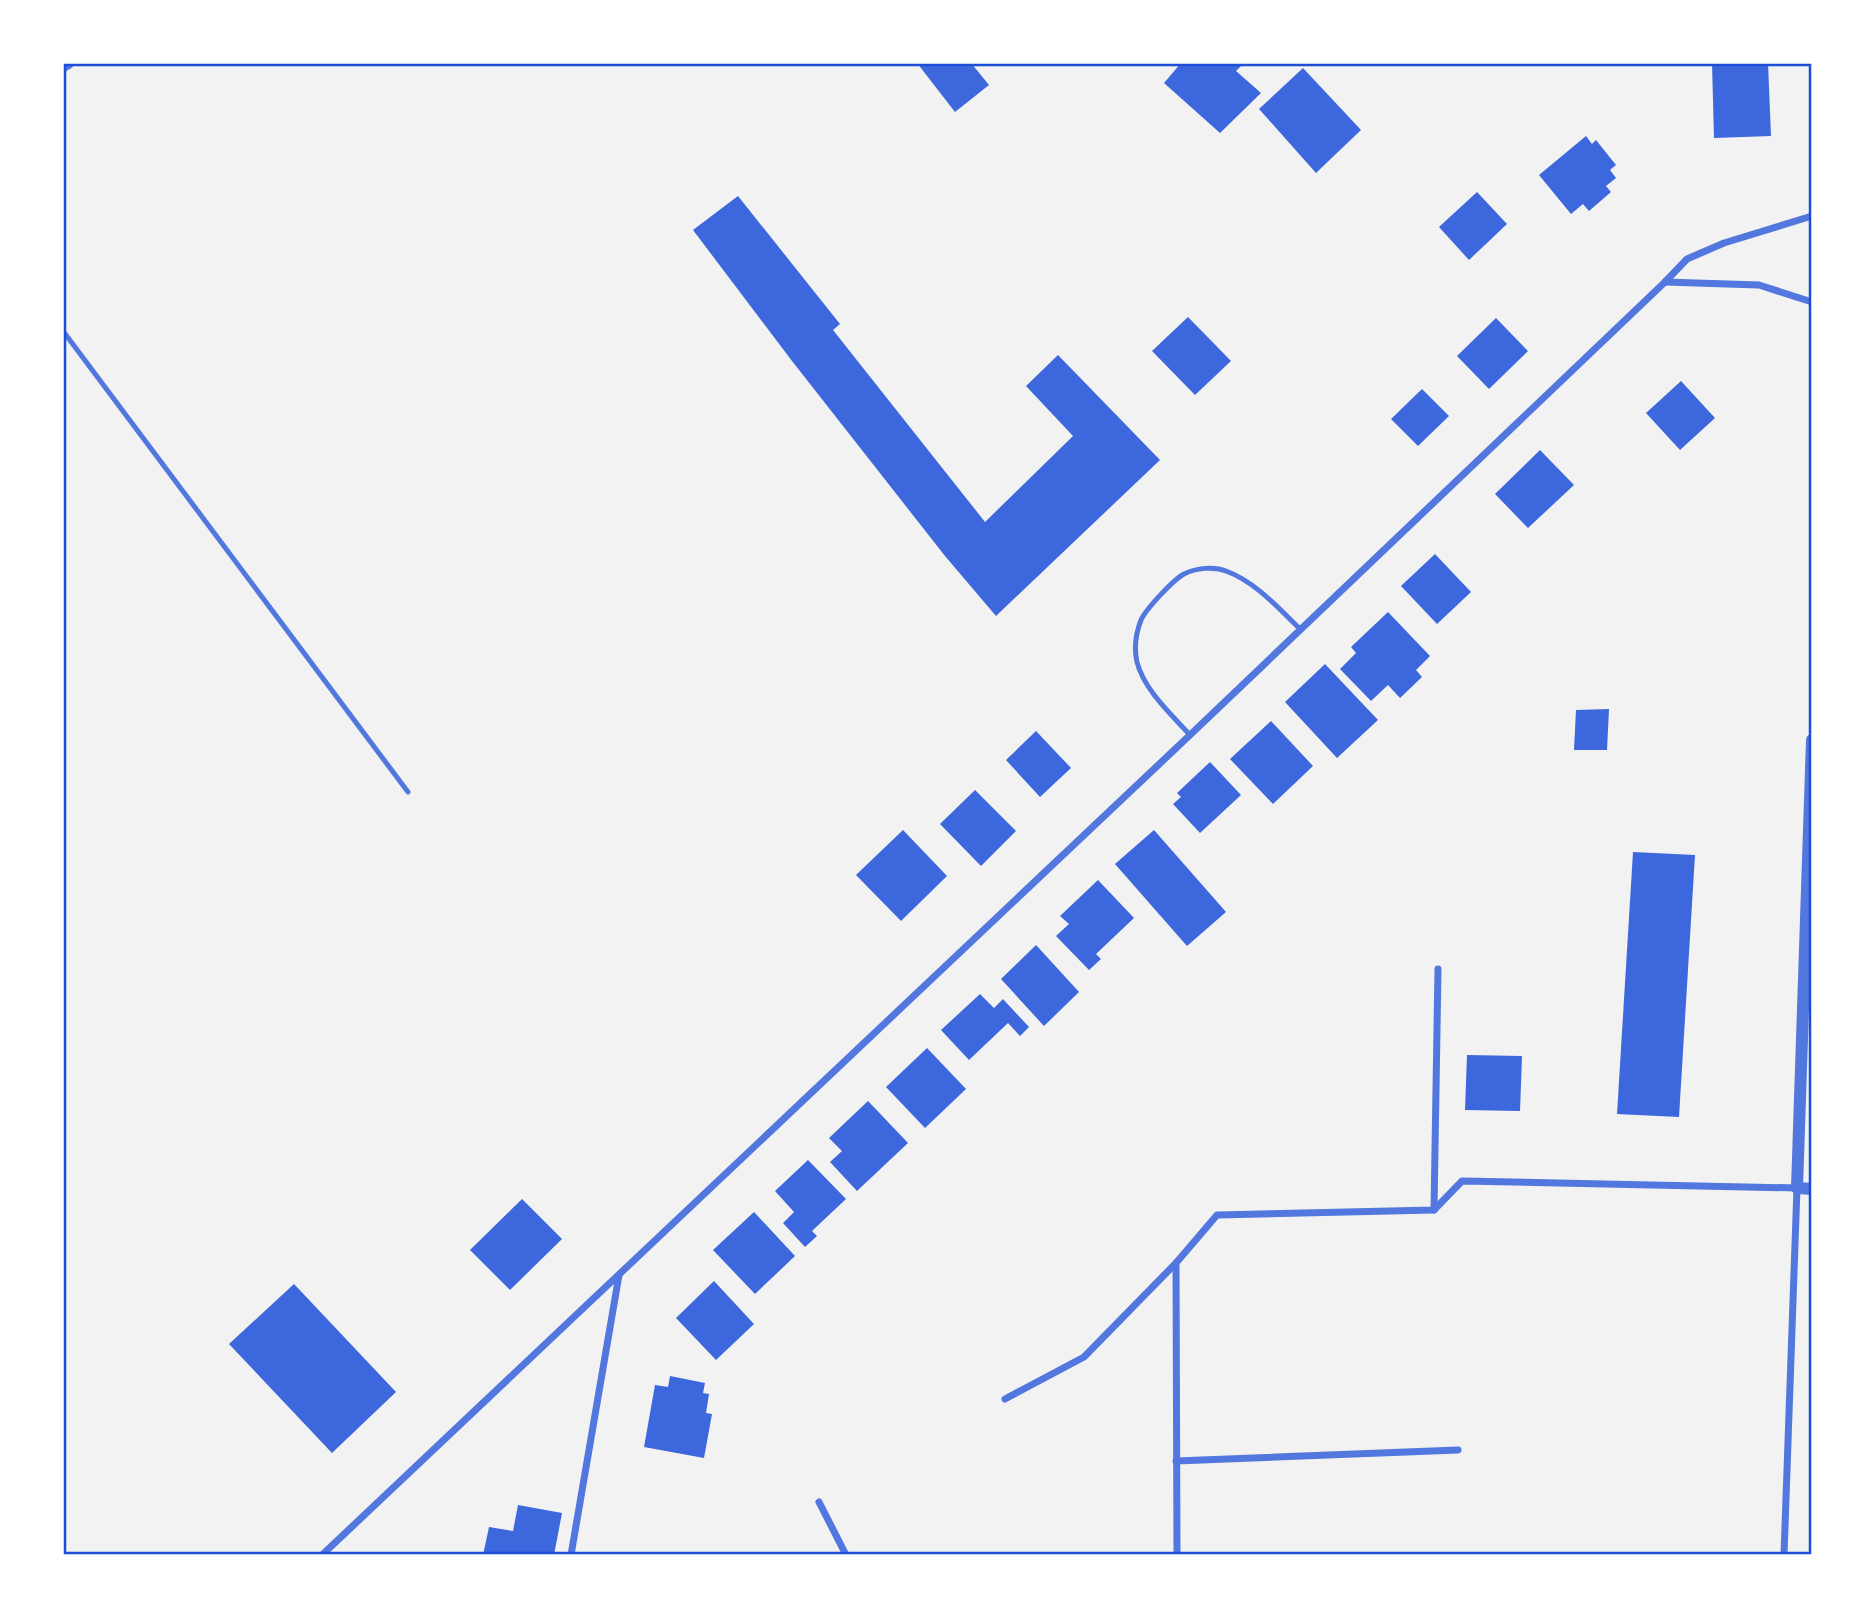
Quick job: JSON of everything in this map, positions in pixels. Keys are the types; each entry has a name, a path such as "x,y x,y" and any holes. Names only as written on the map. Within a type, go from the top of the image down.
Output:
{"street":[{"path":"63,66 68,63"},
{"path":"322,1555 1191,735 1687,259 1724,243 1812,216"},
{"path":"1665,282 1759,285 1812,302"},
{"path":"1784,1555 1812,740"},
{"path":"1434,1210 1438,969"},
{"path":"1005,1398 1084,1357 1176,1263 1217,1215 1434,1210 1462,1181 1812,1189"},
{"path":"1176,1263 1177,1555"},
{"path":"571,1555 620,1275"},
{"path":"1177,1461 1458,1450"},
{"path":"819,1502 846,1555"}],"lane":[{"path":"63,331 408,792"},
{"path":"1191,735 1148,684 1138,665 1135,649 1141,619 1158,598 1184,574 1203,568 1224,570 1249,583 1301,630"}],"building":[{"path":"917,63 971,63 989,85 955,112"},
{"path":"1181,63 1244,63 1236,71 1261,93 1220,133 1164,83"},
{"path":"1712,63 1768,63 1771,136 1714,138"},
{"path":"1303,68 1361,130 1316,173 1259,109"},
{"path":"1586,136 1592,144 1596,140 1616,165 1610,170 1616,178 1606,186 1611,192 1589,211 1583,204 1571,214 1539,175"},
{"path":"1477,192 1507,224 1469,260 1439,227"},
{"path":"738,196 840,324 833,330 985,522 1073,436 1026,386 1058,355 1160,460 996,616 945,556 693,230"},
{"path":"1188,317 1231,361 1195,395 1152,351"},
{"path":"1496,318 1528,351 1489,389 1457,356"},
{"path":"1681,381 1715,418 1680,450 1646,413"},
{"path":"1422,389 1449,416 1418,446 1391,419"},
{"path":"1540,450 1574,485 1528,528 1495,494"},
{"path":"1435,554 1471,592 1437,624 1401,586"},
{"path":"1388,612 1430,656 1416,670 1422,677 1400,698 1388,685 1371,701 1340,669 1356,653 1351,647"},
{"path":"1325,664 1378,720 1337,758 1285,702"},
{"path":"1609,709 1607,750 1574,750 1576,710"},
{"path":"1271,721 1313,766 1273,804 1230,759"},
{"path":"1036,731 1071,768 1040,797 1006,760"},
{"path":"1210,762 1241,795 1200,833 1173,804 1181,797 1177,793"},
{"path":"975,790 1016,831 981,866 940,824"},
{"path":"903,830 947,876 901,921 856,875"},
{"path":"1154,830 1226,912 1187,946 1115,864"},
{"path":"1633,852 1695,855 1679,1117 1617,1114"},
{"path":"1098,880 1134,918 1096,954 1101,959 1089,970 1056,936 1069,924 1060,916"},
{"path":"1036,945 1079,992 1044,1026 1001,979"},
{"path":"980,994 994,1008 1003,999 1029,1027 1020,1036 1008,1023 969,1060 941,1030"},
{"path":"927,1048 966,1089 925,1128 886,1087"},
{"path":"1467,1055 1522,1056 1520,1111 1465,1110"},
{"path":"868,1101 908,1143 857,1191 830,1162 842,1151 829,1138"},
{"path":"808,1160 846,1199 812,1231 817,1236 805,1247 783,1223 794,1212 775,1191"},
{"path":"522,1199 562,1239 510,1290 470,1250"},
{"path":"754,1212 795,1256 755,1294 713,1250"},
{"path":"714,1281 754,1324 716,1360 676,1318"},
{"path":"294,1284 396,1392 332,1453 229,1344"},
{"path":"670,1376 705,1383 703,1393 709,1394 706,1413 712,1414 704,1458 644,1447 655,1385 668,1387"},
{"path":"518,1505 562,1513 554,1555 483,1555 489,1527 513,1531"}]}
